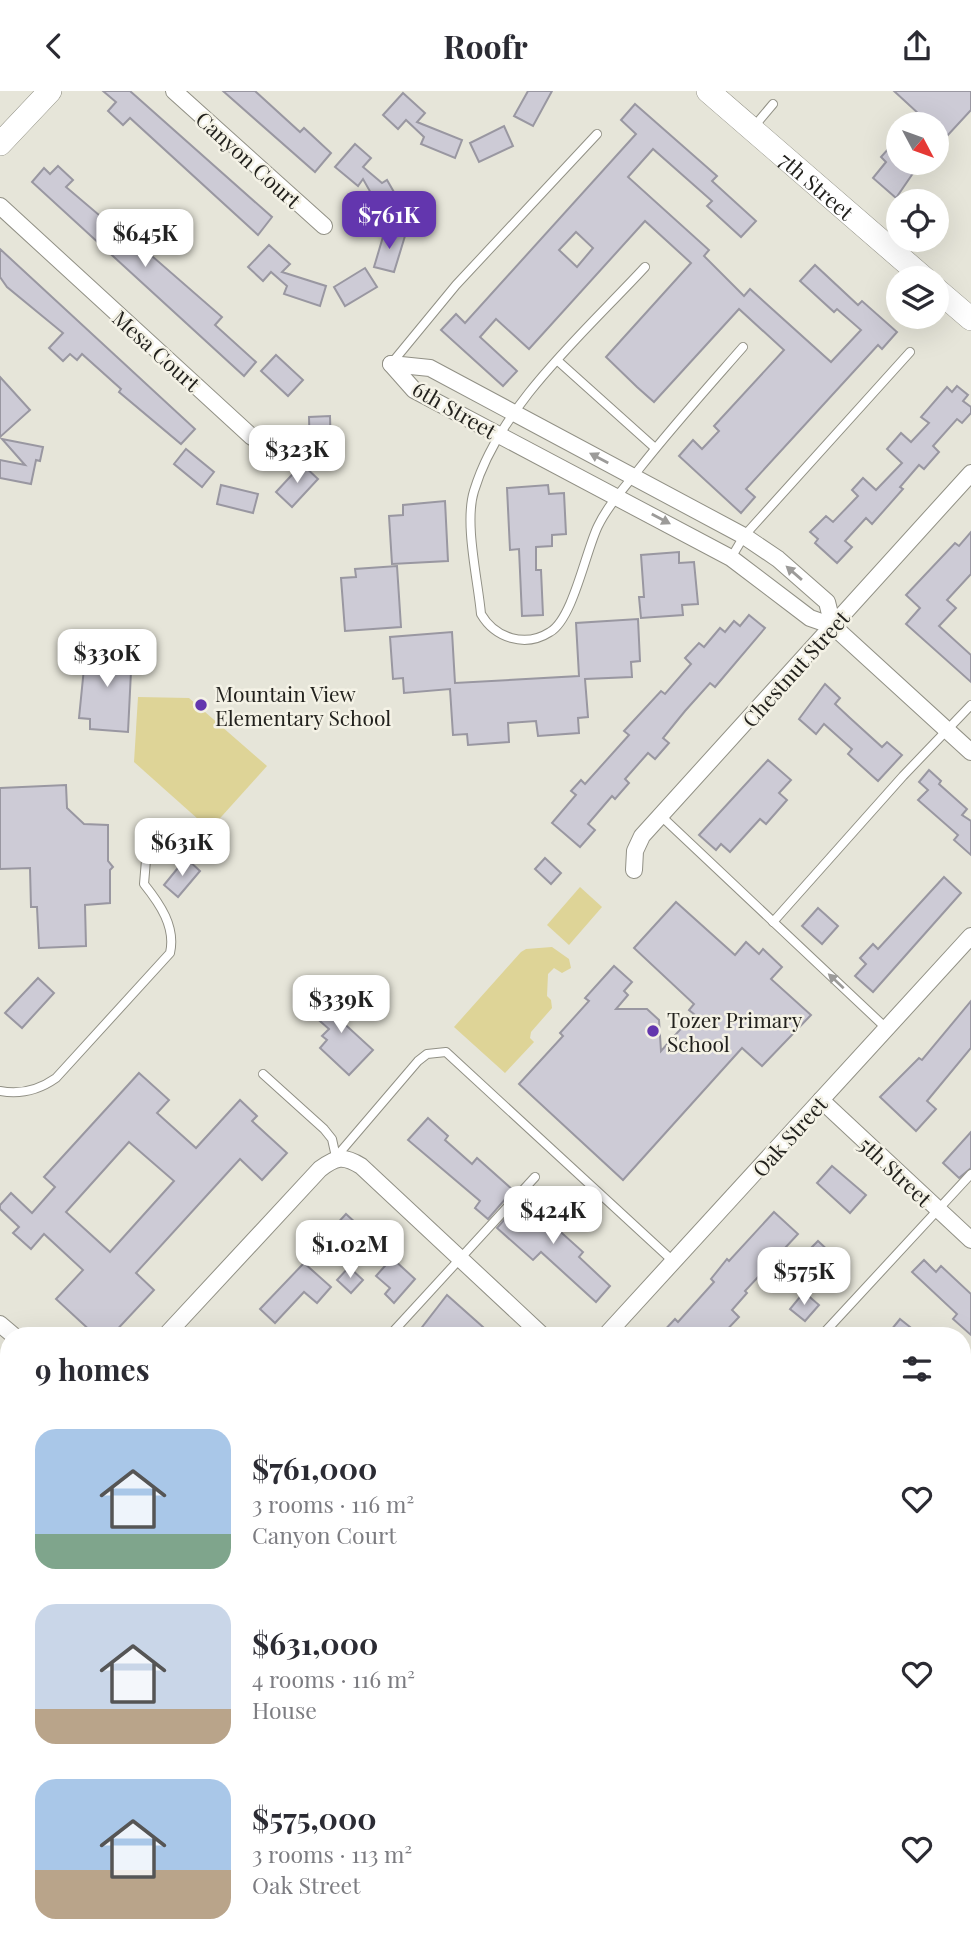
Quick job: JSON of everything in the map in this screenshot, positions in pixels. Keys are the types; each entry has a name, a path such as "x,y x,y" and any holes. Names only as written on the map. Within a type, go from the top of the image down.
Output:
{"street":[{"path":"0,145 50,91"},
{"name":"Canyon Court","path":"174,91 324,226"},
{"name":"7th Street","path":"708,91 910,266"},
{"name":"Mesa Court","path":"0,207 252,437"},
{"path":"949,300 971,319"},
{"name":"6th Street","path":"391,364 430,368 744,536 778,559 827,602 833,626"},
{"name":"6th Street","path":"391,364 415,390 731,558 810,618 833,626 971,752"},
{"name":"Chestnut Street","path":"634,870 635,851 642,836 971,473"},
{"name":"Oak Street","path":"613,1327 971,936"},
{"name":"5th Street","path":"821,1100 971,1240"},
{"path":"173,1327 320,1169 336,1157 348,1158 361,1165 533,1327"}],"lane":[{"path":"752,129 773,104"},
{"path":"391,364 456,285 597,134"},
{"path":"645,267 513,412 474,492 471,516 481,614 490,627 503,636 516,639 535,638 556,627 568,606 598,525 655,448 743,347"},
{"path":"731,558 744,536 910,352"},
{"path":"558,361 655,448"},
{"path":"773,922 946,729 971,705"},
{"path":"660,815 886,1028"},
{"path":"0,1091 28,1091 44,1087 56,1078 170,953 172,943 168,922 144,884 149,824"},
{"path":"336,1157 418,1061 427,1054 446,1052 674,1262"},
{"path":"263,1074 324,1129 332,1139 336,1157"},
{"path":"829,1327 971,1174"},
{"path":"397,1327 535,1177"}],"shaded area":[{"path":"138,697 189,698 267,766 213,826 208,828 134,762"},
{"path":"580,887 602,907 569,945 547,925"},
{"path":"552,947 569,959 571,968 562,973 554,968 548,974 547,996 551,1000 552,1008 531,1032 530,1038 534,1042 505,1073 454,1027 521,952 526,949"}],"building":[{"path":"103,91 130,91 272,217 258,235 130,118 123,125 108,111 116,102"},
{"path":"223,91 255,91 300,132 304,128 331,153 315,172"},
{"path":"528,91 552,91 533,126 514,116"},
{"path":"894,91 971,91 971,110 949,134 949,112 917,112"},
{"path":"403,93 425,113 417,122 462,140 455,158 421,144 424,137 406,120 398,129 383,115"},
{"path":"635,104 717,176 712,181 756,221 741,237 707,206 712,201 653,149 628,177 709,250 704,256 744,296 750,289 831,362 861,330 837,309 834,312 800,281 815,265 858,305 862,301 886,322 886,329 897,332 882,349 878,345 746,489 755,497 741,513 679,456 693,440 702,449 719,431 714,426 784,350 739,309 654,402 637,387 606,357 691,263 645,221 529,349 496,319 480,337 517,371 503,386 441,330 456,314 465,323 636,134 621,120","holes":["576,232 593,248 577,267 559,250"]},
{"path":"504,126 513,146 479,162 470,143"},
{"path":"355,144 371,158 363,167 382,183 387,180 406,213 388,223 363,179 358,186 335,167"},
{"path":"886,162 886,175 912,175 902,189 886,189 873,178"},
{"path":"58,166 73,180 66,187 106,221 112,215 127,229 120,237 125,244 147,261 152,256 222,317 215,325 256,362 244,376 32,182 44,168 50,174"},
{"path":"385,230 405,236 394,272 374,267"},
{"path":"269,245 290,264 282,272 326,286 320,306 284,294 287,286 271,272 263,281 248,267"},
{"path":"0,249 195,429 181,444 119,392 121,389 82,354 77,360 70,354 63,361 49,348 63,333 7,287 0,277"},
{"path":"365,268 377,287 345,306 334,287"},
{"path":"276,355 303,380 288,396 261,371"},
{"path":"0,377 30,410 0,437"},
{"path":"957,386 968,395 963,401 971,407 971,413 962,423 957,419 933,446 939,452 924,469 919,465 900,487 903,489 872,524 866,518 845,541 852,547 837,563 815,543 818,539 810,532 826,516 833,522 858,496 852,490 863,478 876,490 902,463 887,449 901,433 911,442 929,423 921,417 947,387 952,392"},
{"path":"330,416 331,454 310,455 309,417"},
{"path":"2,439 43,447 40,461 36,460 31,484 0,478 0,460 25,465"},
{"path":"186,449 214,472 202,487 174,464"},
{"path":"302,464 318,479 292,507 276,492"},
{"path":"221,485 258,494 253,513 217,504"},
{"path":"548,485 549,494 564,493 566,534 552,535 552,546 536,547 536,570 541,570 543,615 522,616 519,549 510,550 507,488"},
{"path":"445,501 448,561 392,564 389,516 403,515 403,505"},
{"path":"971,532 971,574 947,600 956,608 939,626 971,655 971,682 906,624 920,608 906,595 955,543 959,546"},
{"path":"679,552 679,563 694,562 698,604 682,605 683,615 641,618 639,597 644,597 641,555"},
{"path":"397,566 401,627 345,631 341,578 356,577 355,569"},
{"path":"749,615 765,628 715,687 710,683 685,711 663,738 669,743 655,759 648,753 625,779 629,783 615,799 612,796 588,824 595,830 580,847 552,823 576,795 571,791 581,780 585,784 629,735 624,731 661,691 665,694 691,664 685,658 699,643 704,647 720,628 725,632 734,621 740,626"},
{"path":"638,619 640,661 631,662 632,677 585,679 588,717 578,718 579,733 538,736 536,721 508,723 509,742 468,745 467,734 453,735 450,689 404,693 403,678 393,679 390,637 452,632 455,683 579,676 576,623"},
{"path":"86,648 132,651 128,732 90,729 90,719 79,718"},
{"path":"825,684 840,698 835,704 850,718 882,747 887,742 902,755 878,781 848,754 852,749 824,724 816,734 799,719"},
{"path":"768,760 791,780 779,793 787,800 766,824 760,819 730,852 721,844 716,850 699,835"},
{"path":"929,770 941,781 939,784 967,809 962,815 971,821 971,855 954,840 958,835 918,800 928,790 919,782"},
{"path":"66,785 67,808 84,824 108,825 108,861 113,867 110,870 110,903 85,905 86,946 39,948 37,907 31,907 30,868 0,869 0,788"},
{"path":"186,858 200,871 178,897 164,885"},
{"path":"545,858 561,873 551,884 535,869"},
{"path":"944,877 961,893 873,992 855,976 866,964 860,958 873,944 878,949"},
{"path":"676,902 735,955 746,942 759,954 763,949 782,967 771,979 811,1015 762,1066 742,1048 623,1180 519,1084 563,1036 560,1033 589,1001 585,998 614,966 632,982 624,991 628,995 616,1009 647,1009 659,1020 661,1051 694,1014 689,1010 694,1004 634,948"},
{"path":"818,908 838,926 822,944 802,926"},
{"path":"38,978 54,993 22,1028 5,1013"},
{"path":"336,990 351,1003 338,1018 373,1050 349,1075 320,1048 327,1040 322,1036 329,1029 313,1015"},
{"path":"971,1001 971,1048 927,1101 936,1109 916,1131 880,1097 919,1058 922,1060"},
{"path":"139,1073 169,1100 157,1113 196,1148 240,1100 257,1116 252,1121 287,1153 262,1180 240,1159 136,1273 154,1290 119,1327 86,1327 56,1299 83,1270 44,1234 31,1249 13,1233 19,1227 0,1209 0,1205 11,1193 32,1213 55,1187 44,1177","holes":["129,1142 174,1181 110,1252 66,1212"]},
{"path":"428,1118 448,1136 445,1140 472,1164 477,1158 513,1190 488,1219 475,1208 480,1201 408,1140"},
{"path":"971,1132 971,1168 959,1178 943,1163"},
{"path":"832,1166 866,1195 850,1213 817,1183"},
{"path":"549,1196 567,1212 554,1226 583,1252 579,1257 610,1286 596,1302 541,1252 533,1260 497,1228 512,1211 525,1222"},
{"path":"774,1212 798,1234 745,1291 747,1293 732,1310 739,1317 730,1327 668,1327 675,1319 678,1322 714,1282 711,1279 727,1259 729,1261"},
{"path":"346,1214 368,1234 357,1247 360,1251 348,1264 322,1240"},
{"path":"818,1241 832,1254 822,1265 807,1252"},
{"path":"392,1258 415,1279 394,1303 385,1294 390,1288 376,1276"},
{"path":"924,1260 936,1272 941,1266 971,1294 971,1327 962,1327 953,1319 957,1314 912,1272"},
{"path":"304,1263 331,1287 317,1303 304,1292 275,1323 260,1309"},
{"path":"349,1267 363,1280 351,1293 337,1280"},
{"path":"804,1292 819,1305 805,1321 790,1309"},
{"path":"447,1295 483,1327 422,1327"},
{"path":"900,1319 910,1327 894,1327"}],"place":[{"name":"Mountain View Elementary School","path":"201,705"},
{"name":"Tozer Primary School","path":"653,1031"}]}
